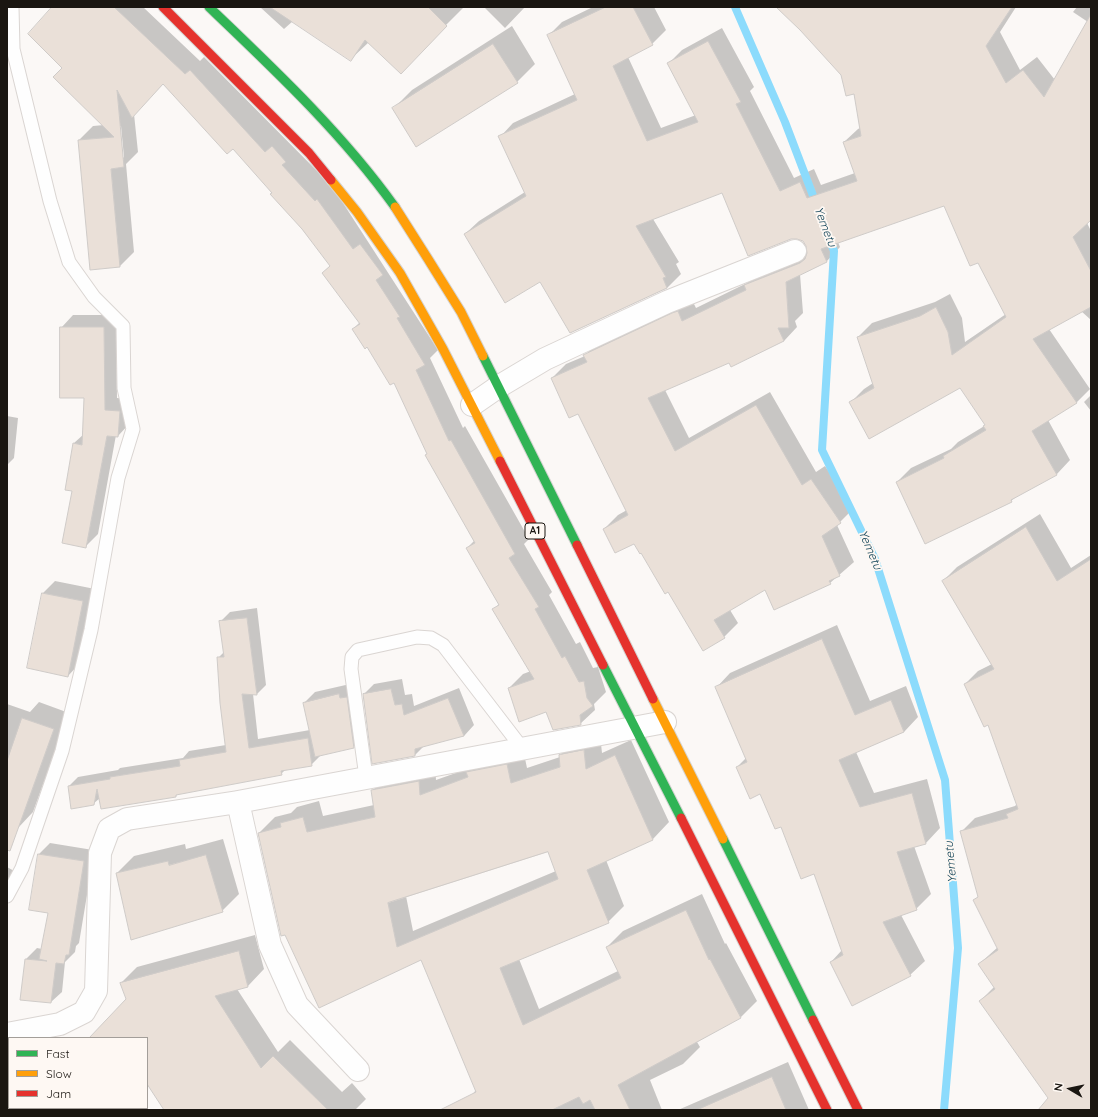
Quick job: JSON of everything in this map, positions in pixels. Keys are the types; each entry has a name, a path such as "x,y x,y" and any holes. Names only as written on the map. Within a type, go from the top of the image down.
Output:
{"highway":[{"name":"A1","path":"163,7 309,153 357,212 400,273 443,349 827,1110"},
{"path":"209,7 266,61 312,109 369,173 418,241 461,312 858,1110"}],"street":[{"path":"472,406 498,387 545,359 667,302 795,251"},
{"path":"7,1034 60,1024 84,1012 96,991 100,853 109,829 127,819 238,802 665,722"},
{"path":"238,802 270,945 297,1005 358,1070"}],"lane":[{"path":"7,896 22,868 62,750 91,630 118,478 133,428 124,388 123,326 94,297 69,262 50,201 13,49 12,7"},
{"path":"366,777 351,668 352,657 358,650 417,637 431,638 443,645 522,748"}],"building":[{"path":"52,7 114,7 185,74 190,70 265,152 272,146 286,162 282,165 315,201 317,199 353,249 360,244 383,275 376,280 400,317 397,318 425,365 416,370 449,441 451,440 515,554 509,558 539,607 535,609 562,658 565,656 579,682 584,681 587,698 593,706 580,715 581,725 553,730 546,712 519,722 508,688 534,679 492,609 499,605 466,548 475,543 425,455 427,454 394,383 390,385 367,347 365,349 352,329 360,324 322,273 330,266 302,229 270,194 272,193 233,149 227,154 163,84 132,118 117,90 124,167 111,169 120,267 90,270 78,140 114,137 53,77 62,68 28,34"},
{"path":"270,7 428,7 447,26 401,74 365,40 351,61"},
{"path":"606,7 633,7 653,45 613,66 647,141 698,122 667,63 708,41 741,102 736,104 780,191 800,182 807,198 857,181 843,142 861,136 854,94 846,96 841,75 800,30 776,7 1012,7 986,46 1006,83 1023,70 1044,97 1091,14 1091,220 1073,237 1091,271 1091,307 1033,339 1077,403 1032,431 1057,475 1011,500 1012,502 925,544 896,482 944,458 943,456 986,430 983,426 985,425 960,388 869,439 849,402 874,388 857,337 920,316 936,307 948,332 952,355 1006,317 978,263 970,266 944,206 821,249 827,262 786,282 789,328 778,328 784,341 731,367 729,363 648,398 675,451 756,405 802,485 811,479 841,523 822,536 840,576 829,581 831,584 774,610 765,590 714,620 725,638 703,651 668,592 665,594 641,553 640,554 634,544 615,553 603,529 628,515 578,414 569,418 551,378 587,362 583,355 672,313 678,311 682,321 746,290 744,285 800,263 805,259 807,253 806,246 803,241 791,239 748,256 722,193 636,226 666,277 663,278 667,288 570,333 540,282 505,303 464,234 526,196 498,136 577,100 547,35"},
{"path":"493,44 518,83 416,147 392,108"},
{"path":"60,327 104,327 105,410 120,411 118,437 107,436 86,548 62,543 72,491 65,490 73,443 82,445 84,398 60,398"},
{"path":"1026,527 1057,581 1091,559 1091,1110 1038,1110 1048,1098 979,1001 995,989 978,964 998,950 973,900 978,897 960,831 1008,818 1006,814 1018,809 988,725 984,727 964,684 994,669 942,581"},
{"path":"42,593 83,601 68,677 27,668"},
{"path":"247,618 257,695 242,694 249,748 308,738 312,766 281,771 282,775 176,795 176,797 101,809 97,789 94,805 71,809 68,786 110,779 110,777 180,766 179,760 226,752 220,703 217,657 224,657 219,621"},
{"path":"822,639 855,715 891,700 904,732 839,760 860,807 912,793 926,844 897,852 917,910 883,922 911,976 852,1006 830,962 843,955 814,874 801,879 781,827 775,829 760,794 750,799 736,767 747,762 715,687"},
{"path":"391,689 395,705 402,704 404,715 448,698 464,736 415,749 415,756 372,764 363,694"},
{"path":"339,694 340,698 347,697 354,748 315,757 303,703"},
{"path":"22,718 54,729 10,851 7,850 7,761"},
{"path":"584,750 586,769 615,755 653,840 587,870 609,923 500,968 523,1025 621,978 606,947 686,910 709,960 710,959 741,1018 618,1085 630,1110 595,1110 590,1100 583,1104 579,1097 552,1110 440,1110 476,1092 421,960 319,1008 285,935 281,936 258,833 281,827 280,823 303,817 307,832 375,817 371,790 419,781 420,795 468,777 466,772 507,764 511,783 560,767 559,755","holes":["548,852 558,879 397,947 388,903"]},
{"path":"38,854 84,861 69,955 66,955 64,964 56,963 51,1003 20,1000 25,959 47,961 39,959 48,913 29,910"},
{"path":"206,855 223,912 131,940 116,873 168,861 169,865"},
{"path":"239,951 248,987 215,996 261,1068 273,1056 328,1110 164,1110 148,1086 148,1037 90,1037 126,999 120,983"},
{"path":"772,1077 786,1110 697,1110"}],"waterway":[{"name":"Yemetu","path":"735,7 785,122 817,206"},
{"name":"Yemetu","path":"828,236 834,251 822,450 875,559 945,780 958,948 944,1110"}],"traffic: fast":[{"path":"209,7 307,103 353,153 395,207"},
{"path":"483,356 577,545"},
{"path":"603,665 681,818"},
{"path":"723,839 813,1020"}],"traffic: slow":[{"path":"331,180 357,212 400,273 443,349 500,461"},
{"path":"395,207 461,312 483,356"},
{"path":"653,699 723,839"}],"traffic: jam":[{"path":"163,7 309,153 331,180"},
{"path":"500,461 603,665"},
{"path":"577,545 653,699"},
{"path":"681,818 827,1110"},
{"path":"813,1020 858,1110"}]}
